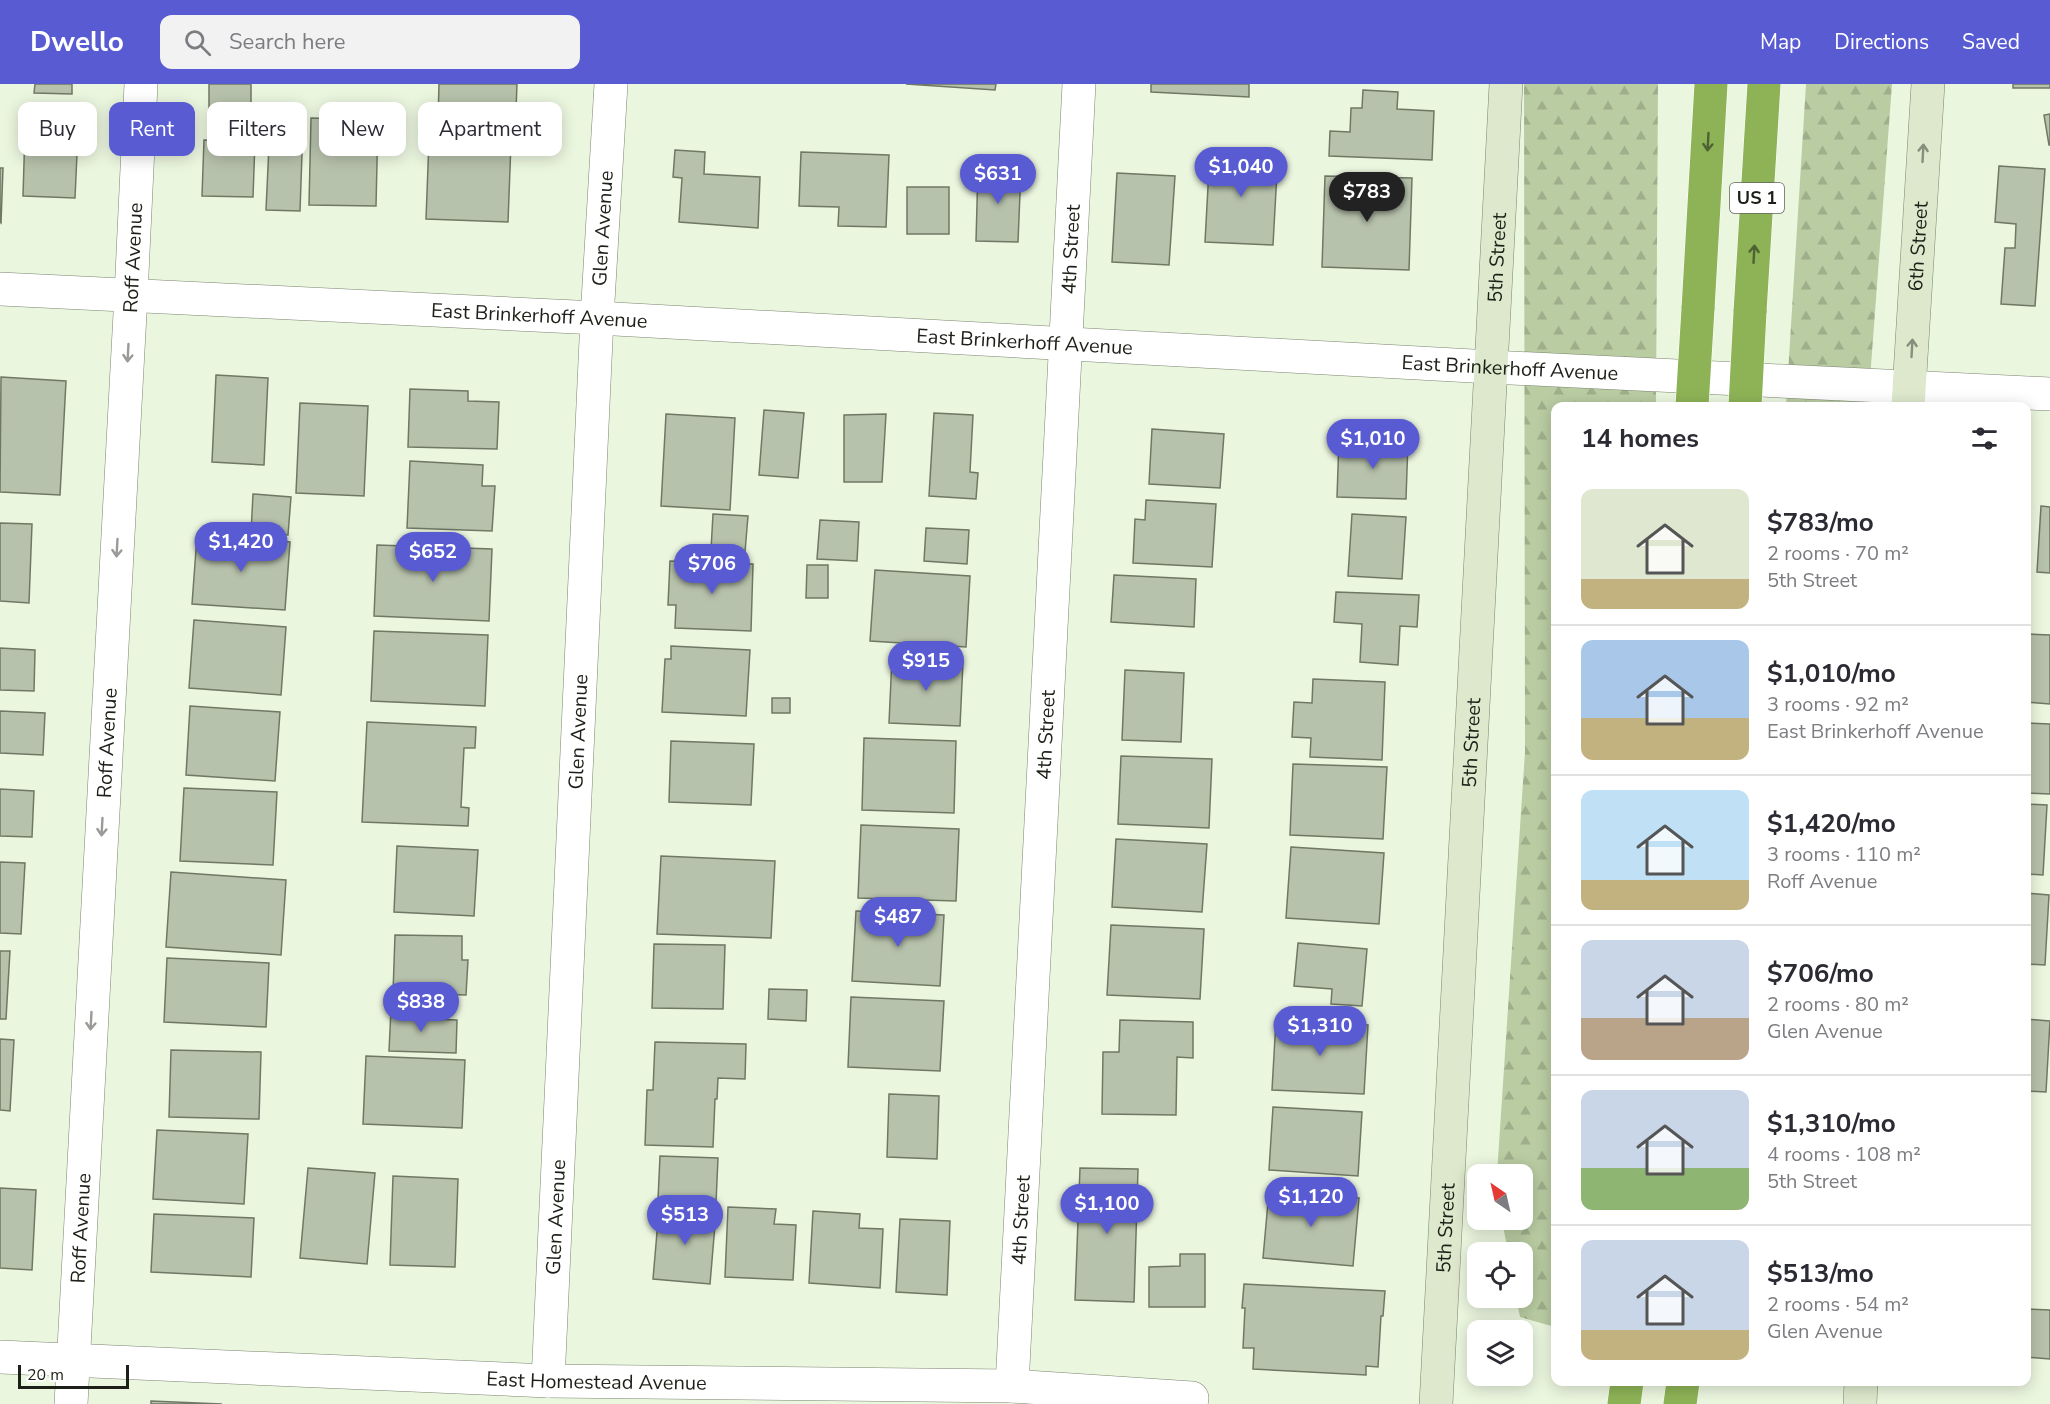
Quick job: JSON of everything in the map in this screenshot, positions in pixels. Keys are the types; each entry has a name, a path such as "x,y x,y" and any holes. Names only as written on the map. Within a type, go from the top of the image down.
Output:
{"highway":[{"name":"US 1","path":"1692,402 1711,84"},
{"name":"US 1","path":"1745,402 1764,84"},
{"path":"1624,1404 1626,1386"},
{"path":"1680,1404 1682,1386"}],"main road":[{"name":"5th Street","path":"1436,1404 1506,84"},
{"name":"6th Street","path":"1909,396 1928,84"},
{"path":"1860,1404 1862,1386"}],"street":[{"name":"Roff Avenue","path":"71,1404 141,84"},
{"name":"Glen Avenue","path":"548,1381 597,318 611,84"},
{"name":"4th Street","path":"1012,1386 1079,84"},
{"name":"East Brinkerhoff Avenue","path":"0,288 1491,367 1909,396 2050,394"},
{"name":"East Homestead Avenue","path":"0,1357 548,1381 1012,1386 1192,1401"}],"green space":[{"path":"1524,84 1658,84 1656,402 1551,402 1551,1326 1520,1317 1518,1308 1533,1308 1533,1242 1506,1242 1504,1230 1533,1230 1533,1164 1498,1164 1525,752"},
{"path":"1806,84 1892,84 1868,402 1786,402"}],"building":[{"path":"35,84 72,84 72,94 34,93"},
{"path":"209,84 251,84 251,102 209,102"},
{"path":"439,84 517,84 516,102 439,102"},
{"path":"906,84 996,84 995,90"},
{"path":"1151,84 1249,84 1249,97 1151,92"},
{"path":"2013,84 2050,84 2050,88 2013,88"},
{"path":"1363,90 1398,92 1397,109 1434,111 1432,160 1329,156 1330,131 1350,132 1351,108 1362,108"},
{"path":"2050,114 2050,145 2049,145 2044,115"},
{"path":"311,118 319,118 319,156 377,156 376,206 309,205"},
{"path":"204,140 207,140 207,156 254,156 253,197 202,196"},
{"path":"675,150 705,152 704,174 760,177 758,228 679,222 682,178 673,177"},
{"path":"1210,150 1278,154 1273,245 1205,242"},
{"path":"801,152 889,155 886,227 838,226 839,207 799,206"},
{"path":"24,156 77,156 75,198 23,196"},
{"path":"269,156 302,156 300,211 266,210"},
{"path":"428,156 511,156 508,222 426,219"},
{"path":"1999,166 2045,169 2035,306 2001,304 2005,248 2015,248 2016,224 1995,222"},
{"path":"0,168 3,168 1,223 0,222"},
{"path":"978,168 1021,169 1018,242 976,241"},
{"path":"1117,173 1175,176 1169,265 1112,262"},
{"path":"1325,176 1412,178 1409,270 1322,267"},
{"path":"907,187 949,187 949,234 907,234"},
{"path":"216,375 268,378 264,465 212,462"},
{"path":"1,377 66,381 60,495 0,492"},
{"path":"410,389 468,391 468,401 499,402 497,449 408,447"},
{"path":"300,403 368,406 364,496 296,493"},
{"path":"764,410 804,413 798,478 759,475"},
{"path":"934,413 973,415 970,472 978,473 976,499 929,496"},
{"path":"666,414 735,418 730,510 661,506"},
{"path":"886,414 882,482 844,482 844,415"},
{"path":"1152,429 1224,434 1220,488 1149,484"},
{"path":"1339,440 1408,442 1406,499 1337,497"},
{"path":"410,461 483,465 482,486 495,486 492,531 407,528"},
{"path":"253,494 291,497 288,535 251,533"},
{"path":"1146,500 1216,504 1212,567 1133,563 1135,519 1145,520"},
{"path":"2041,506 2050,507 2050,573 2037,572"},
{"path":"713,514 748,516 745,552 711,550"},
{"path":"1352,514 1406,517 1402,579 1348,576"},
{"path":"820,520 859,522 857,561 817,559"},
{"path":"0,523 32,524 29,603 0,601"},
{"path":"926,528 969,530 967,564 924,561"},
{"path":"197,536 290,542 285,610 192,604"},
{"path":"377,545 492,549 489,621 374,616"},
{"path":"670,561 753,564 751,631 675,628 676,605 668,605"},
{"path":"807,565 828,565 828,598 806,598"},
{"path":"875,570 970,576 966,647 870,641"},
{"path":"1114,575 1196,579 1194,627 1111,622"},
{"path":"1336,592 1419,595 1417,627 1400,626 1398,665 1360,662 1362,624 1334,622"},
{"path":"194,620 286,627 281,695 189,688"},
{"path":"374,631 488,635 485,706 371,701"},
{"path":"2031,634 2050,635 2050,704 2031,702"},
{"path":"671,646 750,650 746,716 662,712 665,659 671,659"},
{"path":"0,648 35,650 34,691 0,690"},
{"path":"892,658 963,662 960,726 889,723"},
{"path":"1125,670 1184,673 1181,742 1122,740"},
{"path":"1313,679 1385,682 1382,760 1310,757 1311,738 1292,737 1294,702 1312,703"},
{"path":"772,698 790,698 790,713 772,713"},
{"path":"190,706 280,712 275,781 186,775"},
{"path":"0,711 45,713 43,755 0,753"},
{"path":"367,722 476,727 475,748 464,748 461,807 469,808 468,826 362,822"},
{"path":"2031,723 2050,724 2050,794 2031,793"},
{"path":"864,738 956,741 954,813 862,810"},
{"path":"671,741 754,744 751,805 669,802"},
{"path":"1121,756 1212,759 1209,828 1118,824"},
{"path":"1293,764 1387,767 1383,839 1290,835"},
{"path":"184,788 277,792 273,865 180,861"},
{"path":"0,789 34,791 32,837 0,836"},
{"path":"2031,804 2047,805 2043,875 2031,874"},
{"path":"861,825 959,829 956,901 858,898"},
{"path":"1116,839 1207,844 1202,912 1112,907"},
{"path":"397,846 478,850 474,916 394,912"},
{"path":"1291,847 1384,853 1379,924 1286,918"},
{"path":"661,856 775,861 771,938 657,934"},
{"path":"0,862 25,863 21,934 0,933"},
{"path":"171,872 286,880 281,955 166,947"},
{"path":"2031,893 2049,895 2045,965 2031,964"},
{"path":"856,911 944,915 940,986 852,981"},
{"path":"1111,925 1204,929 1200,999 1107,995"},
{"path":"395,935 462,936 462,960 468,960 466,995 393,993"},
{"path":"1298,943 1367,949 1362,1006 1331,1004 1332,989 1294,986"},
{"path":"654,944 725,945 723,1009 652,1008"},
{"path":"0,951 10,951 6,1019 0,1019"},
{"path":"167,958 269,963 266,1027 164,1022"},
{"path":"769,989 807,990 806,1021 768,1019"},
{"path":"851,997 944,1001 940,1071 848,1067"},
{"path":"391,1010 424,1011 425,1019 457,1020 456,1053 389,1051"},
{"path":"2031,1019 2050,1021 2046,1092 2031,1091"},
{"path":"1120,1020 1193,1022 1193,1058 1177,1057 1176,1115 1102,1114 1103,1052 1119,1052"},
{"path":"1276,1020 1368,1025 1364,1094 1272,1090"},
{"path":"0,1039 14,1040 10,1111 0,1110"},
{"path":"655,1042 746,1044 745,1079 718,1078 713,1147 645,1145 647,1090 653,1090"},
{"path":"171,1050 261,1052 259,1119 169,1117"},
{"path":"366,1056 465,1060 462,1128 363,1124"},
{"path":"889,1094 939,1096 937,1159 887,1157"},
{"path":"1273,1107 1362,1112 1358,1176 1269,1170"},
{"path":"157,1130 248,1134 244,1204 153,1199"},
{"path":"660,1156 718,1158 716,1203 658,1200"},
{"path":"308,1168 375,1173 367,1264 300,1258"},
{"path":"1080,1168 1138,1169 1134,1302 1075,1300"},
{"path":"393,1176 458,1179 455,1267 390,1265"},
{"path":"0,1188 36,1190 32,1270 0,1268"},
{"path":"1269,1191 1359,1198 1353,1266 1263,1258"},
{"path":"728,1207 776,1209 774,1224 796,1225 793,1280 725,1277"},
{"path":"659,1209 716,1213 710,1284 653,1279"},
{"path":"813,1211 860,1214 859,1228 883,1229 880,1288 809,1283"},
{"path":"154,1214 254,1218 251,1277 151,1272"},
{"path":"900,1219 950,1221 947,1295 896,1292"},
{"path":"1180,1254 1205,1254 1205,1307 1149,1307 1149,1267 1180,1266"},
{"path":"1244,1284 1385,1291 1378,1367 1366,1366 1366,1375 1253,1369 1254,1348 1243,1348"},
{"path":"2031,1309 2050,1310 2050,1359 2031,1357"},
{"path":"151,1401 222,1404 151,1404"}]}
